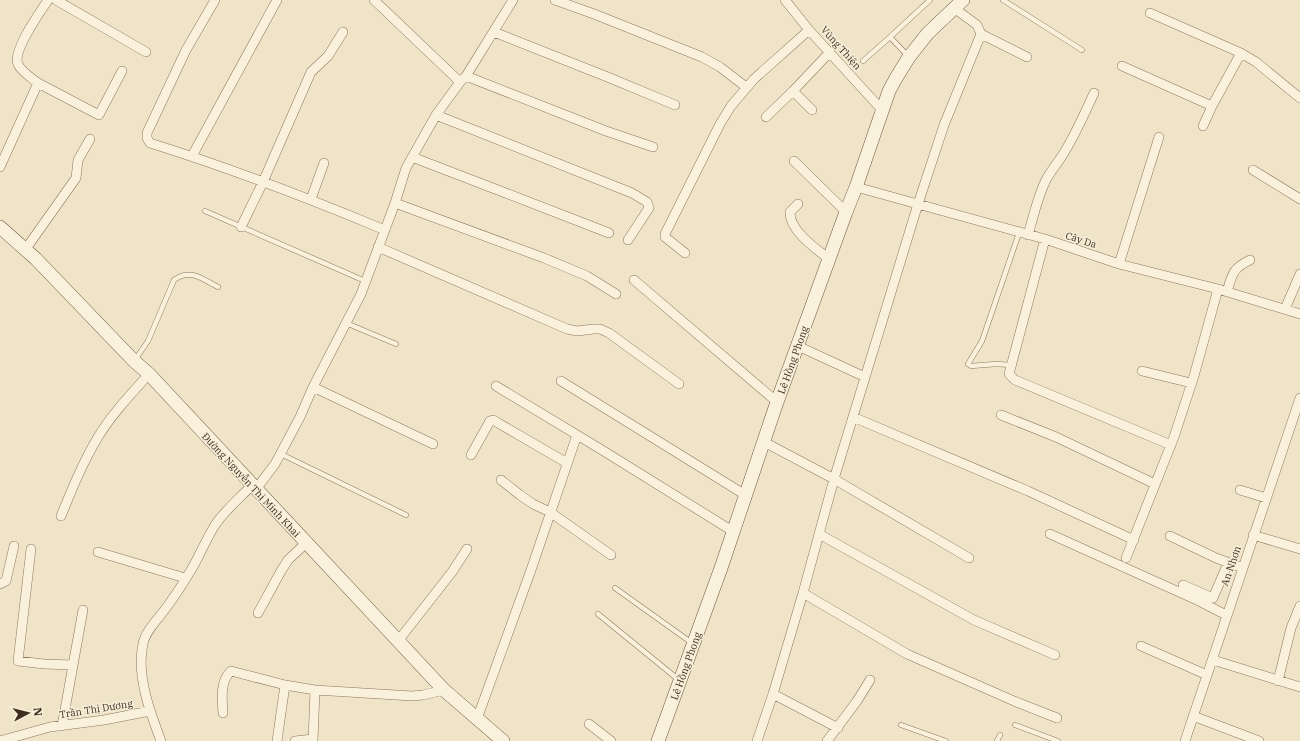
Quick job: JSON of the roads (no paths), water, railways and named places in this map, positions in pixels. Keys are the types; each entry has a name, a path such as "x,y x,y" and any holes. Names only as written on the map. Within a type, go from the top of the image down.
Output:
{"main road":[{"name":"Lê Hồng Phong","path":"658,741 747,496 777,402 856,187 889,91 909,57 928,33 959,4"},
{"name":"Đường Nguyễn Thị Minh Khai","path":"0,227 36,259 134,361 149,374 444,690 503,741"}],"street":[{"path":"48,0 25,37 17,56 18,64 24,71 38,83 99,115 122,71"},
{"path":"56,0 146,52"},
{"path":"215,0 186,50 147,133 147,138 150,143 192,156 311,199 385,230"},
{"path":"192,156 277,0"},
{"path":"374,0 463,79 652,147"},
{"path":"161,741 150,711 141,659 143,642 147,631 167,607 186,578 215,526 224,514 254,487 275,464 281,454 313,387 361,294 395,203 402,176 436,115 463,79 513,0"},
{"path":"556,0 702,58 720,67 746,87"},
{"name":"Vũng Thiện","path":"785,0 809,30 882,110"},
{"path":"959,4 977,25 981,34 1027,58"},
{"path":"1150,13 1241,53 1262,66 1300,98"},
{"path":"685,254 665,237 665,234 720,124 731,106 746,87 809,30"},
{"path":"242,227 311,72 328,56 343,32"},
{"path":"494,32 675,105"},
{"path":"757,741 773,694 803,593 834,479 918,204 944,125 981,34"},
{"path":"766,117 793,92 830,52"},
{"path":"1203,126 1212,106 1241,53"},
{"path":"1122,66 1212,106"},
{"path":"0,167 38,83"},
{"path":"793,92 812,110"},
{"path":"1024,234 1045,182 1076,134 1094,93"},
{"path":"436,115 547,158 632,193 648,202 649,208 628,240"},
{"path":"1118,264 1159,137"},
{"path":"25,250 76,178 78,160 90,139"},
{"path":"412,157 609,233"},
{"path":"794,161 846,212"},
{"path":"311,199 324,164"},
{"path":"1253,170 1300,199"},
{"name":"Cây Da","path":"856,187 1044,239 1118,264 1222,290 1300,314"},
{"path":"395,203 544,258 586,276 616,294"},
{"path":"798,204 790,212 791,222 804,239 829,259"},
{"path":"1044,239 1009,374 1015,380 1171,445"},
{"path":"378,247 567,329 577,331 600,329 609,333 679,384"},
{"path":"1126,558 1171,445 1222,290 1234,271 1240,265 1250,260"},
{"path":"1285,309 1300,274"},
{"path":"634,280 777,402"},
{"path":"798,346 865,377"},
{"path":"1142,371 1191,383"},
{"path":"61,516 87,456 98,436 117,410 149,374"},
{"path":"561,381 747,496"},
{"path":"496,386 734,532"},
{"path":"313,387 434,444"},
{"name":"An Nhơn","path":"1185,741 1213,660 1226,615 1299,403"},
{"path":"1001,415 1056,437 1155,484"},
{"path":"853,417 1028,491 1134,540"},
{"path":"471,455 486,425 493,420 567,463"},
{"path":"477,719 531,570 576,436"},
{"path":"764,442 834,479 969,558"},
{"path":"501,480 533,504 550,512 611,555"},
{"path":"1240,490 1266,498"},
{"path":"818,534 974,620 1055,655"},
{"path":"1050,534 1199,601 1226,615"},
{"path":"1253,535 1300,547"},
{"path":"1170,536 1243,568"},
{"path":"258,613 284,565 306,543"},
{"path":"0,584 6,581 14,546"},
{"path":"32,549 18,661 73,666"},
{"path":"398,641 452,572 467,549"},
{"path":"98,552 186,578"},
{"path":"1184,585 1213,598 1228,562"},
{"path":"803,593 907,654 1014,701 1057,718"},
{"path":"1278,681 1291,628 1300,606"},
{"path":"62,726 83,610"},
{"path":"1141,646 1208,675"},
{"path":"1213,660 1300,687"},
{"path":"223,713 222,697 226,678 231,670 285,685 314,690 412,696 444,690"},
{"path":"827,741 838,728 870,680"},
{"path":"277,741 285,685"},
{"path":"294,741 313,740 314,690"},
{"path":"773,694 838,728"},
{"name":"Trần Thị Dương","path":"0,741 27,738 50,728 150,711"},
{"path":"1193,716 1259,741"},
{"path":"589,724 610,741"}],"lane":[{"path":"863,60 930,0"},
{"path":"1002,0 1082,50"},
{"path":"890,37 909,57"},
{"path":"205,212 365,281"},
{"path":"1012,365 996,364 971,366 968,364 982,341 1024,234"},
{"path":"134,361 148,341 174,280 187,274 195,276 218,287"},
{"path":"346,323 396,344"},
{"path":"281,454 406,515"},
{"path":"615,588 694,644"},
{"path":"598,614 680,681"},
{"path":"900,725 946,741"},
{"path":"1015,725 1058,741"},
{"path":"997,741 1000,736"}]}
